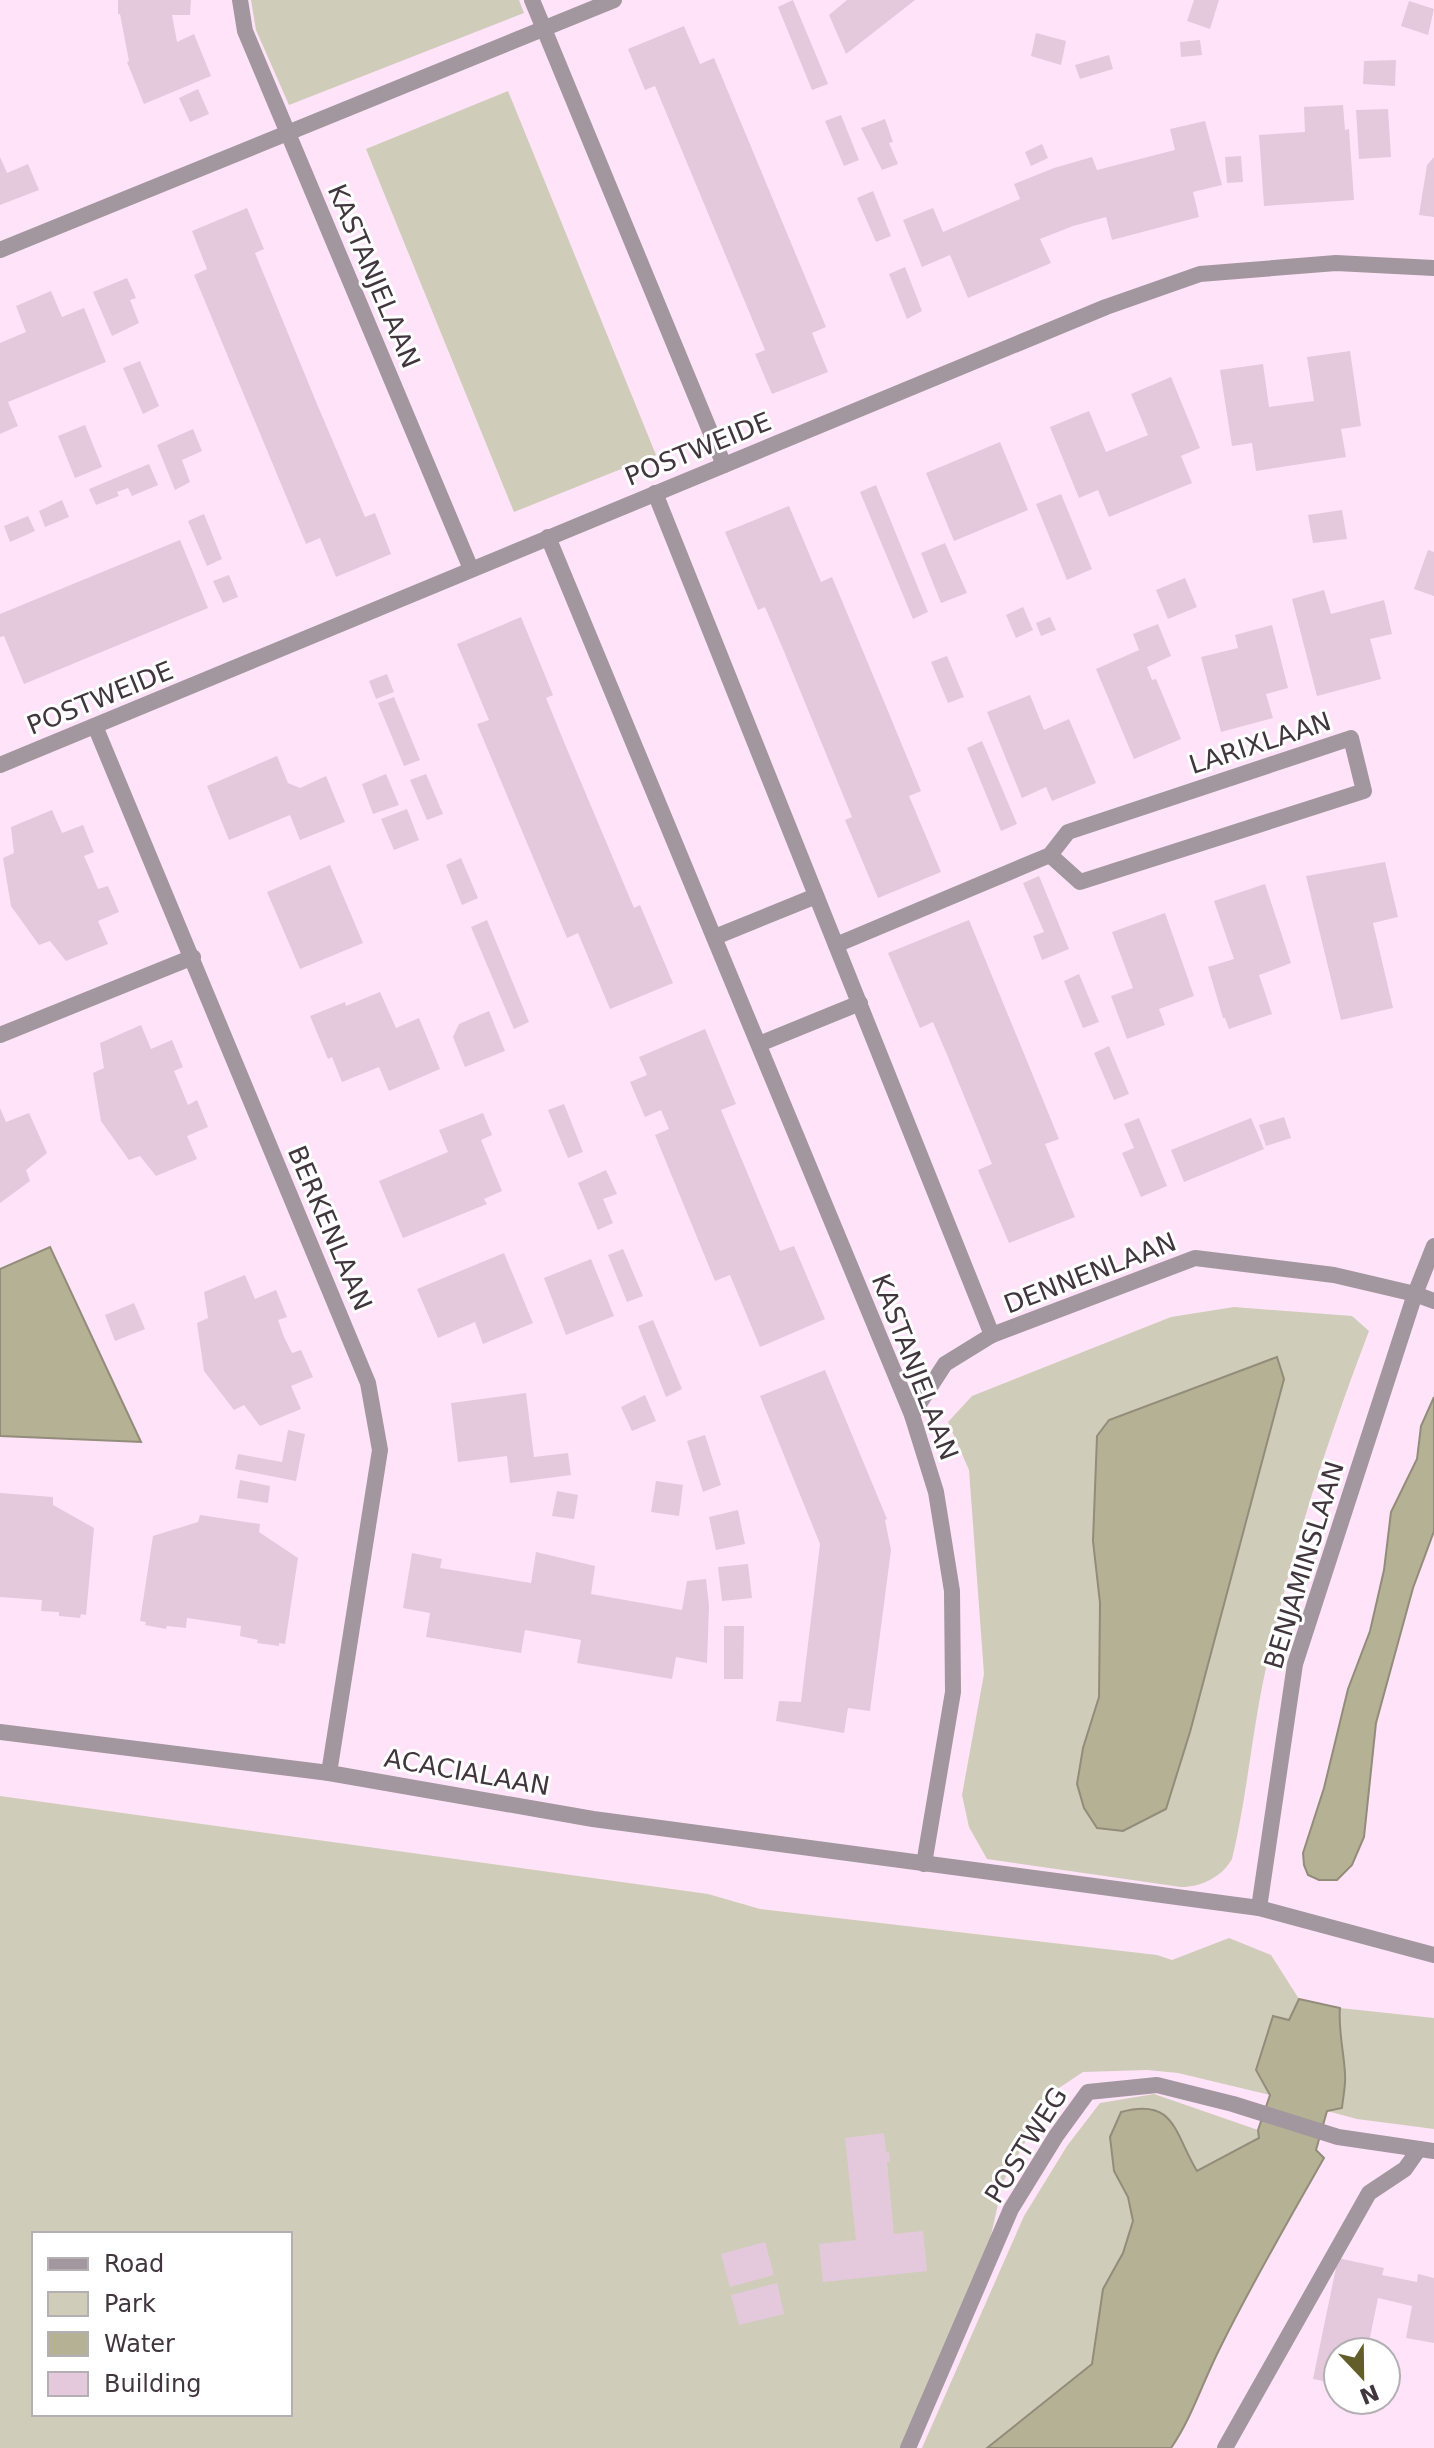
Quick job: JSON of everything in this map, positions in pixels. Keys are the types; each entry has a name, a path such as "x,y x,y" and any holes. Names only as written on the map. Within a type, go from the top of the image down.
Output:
{"street":[{"name":"KASTANJELAAN","path":"240,0 245,31 471,569"},
{"path":"532,0 724,465"},
{"path":"0,250 614,0"},
{"name":"POSTWEIDE","path":"0,765 1106,307 1200,274 1336,263 1434,268"},
{"path":"655,493 992,1335"},
{"name":"KASTANJELAAN","path":"548,537 912,1415 936,1492 952,1591 953,1692 924,1864"},
{"name":"BERKENLAAN","path":"95,726 368,1383 380,1450 329,1773"},
{"name":"LARIXLAAN","path":"836,945 1050,855 1068,832 1351,738 1364,791 1080,882 1050,855"},
{"path":"715,937 816,896"},
{"path":"0,1035 193,957"},
{"path":"759,1044 860,1003"},
{"name":"BENJAMINSLAAN","path":"1259,1908 1295,1664 1415,1294 1434,1246"},
{"name":"DENNENLAAN","path":"912,1415 945,1364 992,1335 1195,1258 1334,1275 1434,1301"},
{"name":"ACACIALAAN","path":"0,1732 329,1773 593,1819 1259,1908 1434,1955"},
{"name":"POSTWEG","path":"908,2448 1011,2209 1056,2136 1088,2092 1157,2085 1253,2110 1338,2137 1427,2150"},
{"name":"POSTWEG","path":"1225,2448 1369,2193 1427,2150"}],"green space":[{"path":"251,0 519,0 524,13 289,105 256,30"},
{"path":"508,91 656,455 514,512 366,149"},
{"path":"1234,1307 1352,1316 1369,1331 1325,1455 1287,1582 1261,1692 1232,1859 1223,1871 1210,1880 1181,1887 987,1859 969,1827 962,1795 984,1674 969,1470 948,1422 972,1396 1171,1317","holes":["1277,1357 1284,1379 1190,1732 1083,1748 1099,1697 1100,1603 1093,1542"]},
{"path":"0,1796 708,1894 760,1909 1157,1955 1172,1960 1229,1938 1271,1955 1299,1999 1289,2020 1273,2017 1256,2070 1270,2095 1178,2073 1147,2070 1083,2072 1053,2092 1003,2182 981,2280 904,2448 0,2448"},
{"path":"1340,2008 1434,2018 1434,2129 1357,2119 1327,2111 1342,2107 1345,2074"},
{"path":"1154,2094 1258,2130 1259,2138 1197,2172 1184,2150 1114,2171 1128,2197 1133,2221 1123,2253 1103,2289 1092,2364 987,2448 922,2448 1024,2216 1067,2146 1100,2103"}],"water":[{"path":"50,1247 141,1442 0,1436 0,1269"},
{"path":"1277,1357 1284,1379 1190,1732 1166,1809 1123,1831 1097,1828 1084,1808 1077,1784 1083,1748 1099,1697 1100,1603 1093,1541 1097,1436 1109,1420"},
{"path":"1434,1397 1434,1531 1413,1588 1376,1723 1364,1837 1352,1865 1337,1880 1319,1880 1308,1875 1303,1853 1324,1788 1348,1689 1370,1631 1384,1570 1391,1512 1417,1459 1421,1426"},
{"path":"1299,1999 1340,2008 1345,2078 1342,2108 1327,2111 1316,2150 1324,2158 1270,2252 1171,2448 987,2448 1092,2364 1103,2289 1123,2253 1133,2221 1128,2197 1114,2171 1110,2137 1121,2112 1139,2109 1163,2114 1177,2132 1197,2171 1259,2138 1258,2130 1270,2095 1256,2070 1273,2016 1289,2020"}],"building":[{"path":"118,0 191,0 190,15 172,15 177,42 194,34 211,76 144,104 127,62"},
{"path":"793,0 828,84 812,90 778,7"},
{"path":"847,0 915,0 846,54 829,15"},
{"path":"1194,0 1219,0 1210,29 1187,21"},
{"path":"1409,1 1434,9 1428,35 1401,26"},
{"path":"684,26 700,64 714,58 826,327 812,333 828,372 772,394 755,354 765,350 655,86 645,90 628,49"},
{"path":"1036,33 1066,41 1061,65 1031,56"},
{"path":"1200,40 1202,55 1181,57 1180,42"},
{"path":"1109,55 1113,69 1080,79 1075,65"},
{"path":"1396,60 1395,86 1363,84 1364,61"},
{"path":"198,89 209,114 190,122 179,98"},
{"path":"1343,105 1345,130 1349,129 1354,200 1264,206 1259,135 1305,132 1304,107"},
{"path":"1388,109 1391,157 1359,159 1356,110"},
{"path":"841,115 859,160 844,166 825,121"},
{"path":"885,119 893,142 889,143 898,164 882,170 861,128"},
{"path":"1205,121 1222,185 1193,192 1199,217 1112,240 1106,217 1073,226 1040,239 1051,263 968,298 950,255 922,267 903,220 933,208 943,232 1020,199 1014,184 1092,157 1097,170 1175,150 1170,129"},
{"path":"1042,144 1048,158 1031,166 1025,152"},
{"path":"1241,156 1243,182 1227,183 1225,157"},
{"path":"0,157 7,173 28,164 39,190 0,205"},
{"path":"1434,157 1434,217 1419,215 1427,165"},
{"path":"873,191 891,236 876,242 857,198"},
{"path":"247,208 264,249 255,253 317,404 365,517 375,513 391,554 336,577 320,538 306,544 194,275 207,269 192,231"},
{"path":"905,267 922,311 907,319 889,274"},
{"path":"127,278 136,298 130,300 139,323 112,336 93,292"},
{"path":"51,291 62,317 84,308 106,362 8,402 18,426 0,434 0,343 26,332 16,306"},
{"path":"1350,351 1361,426 1341,429 1346,457 1256,471 1252,443 1232,446 1220,370 1263,364 1269,407 1314,401 1307,357"},
{"path":"140,361 159,406 143,414 123,368"},
{"path":"1171,377 1200,448 1181,456 1192,483 1109,517 1098,490 1079,498 1050,427 1089,411 1106,452 1148,435 1131,394"},
{"path":"85,425 102,467 75,478 58,436"},
{"path":"193,429 202,451 182,460 190,482 175,490 157,445"},
{"path":"1000,442 1028,510 954,541 926,473"},
{"path":"149,464 158,485 132,496 128,488 117,492 119,496 96,505 89,489"},
{"path":"876,485 928,612 913,619 860,492"},
{"path":"1061,494 1092,569 1067,580 1036,504"},
{"path":"62,500 69,517 45,527 39,511"},
{"path":"789,506 821,582 832,577 885,704 921,791 909,796 941,872 878,898 845,820 852,817 783,649 765,607 758,610 725,532"},
{"path":"1342,510 1347,539 1313,543 1308,515"},
{"path":"204,514 222,559 207,566 188,521"},
{"path":"28,516 35,531 10,542 4,526"},
{"path":"180,540 208,608 24,684 4,636 0,637 0,614"},
{"path":"945,543 967,593 941,603 921,553"},
{"path":"1428,550 1434,552 1434,596 1414,589"},
{"path":"229,575 238,597 223,603 213,581"},
{"path":"1185,578 1197,607 1168,619 1156,590"},
{"path":"1324,590 1331,614 1384,600 1392,634 1370,639 1381,679 1317,696 1292,599"},
{"path":"1023,607 1033,630 1016,638 1006,615"},
{"path":"521,617 553,695 546,698 564,742 634,908 640,905 673,983 610,1009 578,933 567,938 477,724 489,720 457,644"},
{"path":"1050,617 1056,630 1041,636 1036,623"},
{"path":"1158,624 1171,656 1147,667 1152,680 1156,679 1181,739 1134,759 1096,669 1139,650 1133,634"},
{"path":"1272,625 1288,688 1266,694 1273,718 1221,732 1201,657 1238,648 1235,635"},
{"path":"947,656 964,697 948,703 931,662"},
{"path":"387,674 394,692 376,699 369,681"},
{"path":"1030,695 1044,730 1069,719 1096,783 1052,801 1046,787 1022,798 987,712"},
{"path":"394,697 420,760 404,766 378,703"},
{"path":"982,741 1017,824 1001,831 967,748"},
{"path":"277,756 288,783 300,788 326,776 345,822 300,840 290,815 229,840 207,786"},
{"path":"386,774 399,805 373,814 362,784"},
{"path":"426,774 443,814 427,820 410,780"},
{"path":"407,809 419,840 394,850 381,819"},
{"path":"52,810 62,833 83,825 94,852 84,856 98,889 108,886 119,912 98,921 108,944 66,961 50,941 39,945 11,906 3,858 14,853 11,827"},
{"path":"461,858 478,898 462,905 446,865"},
{"path":"1385,862 1398,917 1373,923 1393,1008 1341,1020 1306,876"},
{"path":"330,865 363,943 300,969 267,892"},
{"path":"1039,876 1069,949 1042,960 1033,936 1044,932 1023,883"},
{"path":"1265,884 1291,963 1259,975 1272,1014 1229,1029 1208,967 1234,959 1214,901"},
{"path":"1165,913 1194,996 1159,1009 1165,1025 1127,1039 1111,996 1133,988 1112,932"},
{"path":"487,920 529,1022 514,1029 471,927"},
{"path":"969,920 1059,1139 1045,1144 1075,1217 1009,1243 978,1170 992,1164 948,1057 933,1022 920,1028 888,953"},
{"path":"1079,974 1099,1022 1083,1028 1064,981"},
{"path":"380,992 396,1028 419,1018 440,1069 389,1091 379,1067 342,1082 332,1057 328,1059 310,1016"},
{"path":"489,1011 505,1051 465,1067 453,1037 459,1024"},
{"path":"141,1025 151,1049 172,1040 183,1067 174,1071 188,1105 197,1100 208,1127 187,1136 197,1159 156,1176 140,1156 129,1160 101,1121 93,1073 104,1068 100,1043"},
{"path":"705,1029 736,1104 721,1110 780,1251 794,1246 825,1319 760,1347 730,1275 715,1281 655,1135 669,1129 661,1110 645,1117 630,1082 647,1075 639,1057"},
{"path":"1109,1046 1129,1094 1114,1100 1094,1053"},
{"path":"564,1104 583,1152 568,1158 548,1110"},
{"path":"0,1108 6,1122 29,1113 47,1153 26,1170 30,1181 0,1203"},
{"path":"483,1113 492,1135 481,1140 502,1191 484,1199 487,1204 403,1238 379,1181 448,1152 439,1130"},
{"path":"1284,1117 1291,1138 1266,1146 1259,1125"},
{"path":"1139,1118 1167,1186 1141,1197 1122,1153 1134,1148 1124,1124"},
{"path":"1251,1118 1264,1149 1184,1182 1171,1150"},
{"path":"606,1170 617,1194 603,1199 613,1223 598,1230 578,1183"},
{"path":"623,1249 643,1296 627,1302 608,1255"},
{"path":"504,1253 533,1323 483,1344 475,1322 438,1338 417,1289"},
{"path":"591,1259 614,1316 566,1335 544,1278"},
{"path":"245,1275 255,1299 276,1290 287,1317 278,1320 284,1337 292,1353 301,1350 313,1377 291,1386 301,1409 260,1426 244,1405 234,1410 204,1371 197,1323 208,1318 204,1292"},
{"path":"134,1303 145,1329 115,1341 105,1315"},
{"path":"653,1320 682,1389 666,1397 638,1326"},
{"path":"825,1370 887,1519 891,1550 870,1711 848,1708 844,1733 776,1721 779,1701 801,1702 820,1544 760,1396"},
{"path":"526,1393 534,1457 568,1453 571,1475 510,1483 507,1456 458,1462 451,1403"},
{"path":"645,1395 656,1421 632,1431 621,1407"},
{"path":"288,1430 305,1434 296,1481 235,1469 238,1454 282,1462"},
{"path":"705,1435 721,1485 703,1492 687,1441"},
{"path":"240,1480 270,1486 268,1503 237,1498"},
{"path":"656,1481 683,1485 679,1516 651,1512"},
{"path":"557,1491 578,1495 574,1519 552,1516"},
{"path":"0,1493 53,1497 53,1505 94,1528 86,1615 81,1614 80,1618 59,1616 59,1612 41,1611 42,1600 0,1597"},
{"path":"738,1510 745,1544 716,1550 709,1517"},
{"path":"200,1515 260,1524 259,1532 298,1558 285,1644 257,1643 258,1640 240,1636 241,1626 187,1618 186,1628 167,1626 166,1629 140,1621 153,1536 198,1522"},
{"path":"536,1552 595,1566 591,1594 682,1610 687,1581 706,1579 709,1606 707,1663 676,1657 672,1679 577,1663 581,1640 525,1630 521,1653 426,1637 430,1613 403,1608 412,1553 442,1559 440,1568 531,1583"},
{"path":"748,1564 752,1598 722,1601 718,1567"},
{"path":"724,1626 744,1626 743,1679 724,1679"},
{"path":"884,2133 890,2162 887,2162 894,2234 923,2231 927,2271 823,2282 819,2244 856,2240 845,2138"},
{"path":"765,2242 774,2275 730,2287 721,2254"},
{"path":"1338,2258 1384,2268 1382,2275 1417,2282 1418,2274 1434,2278 1434,2343 1406,2338 1412,2306 1378,2298 1370,2336 1322,2336 1322,2381 1313,2379"},
{"path":"777,2283 784,2314 739,2325 731,2295"}]}
